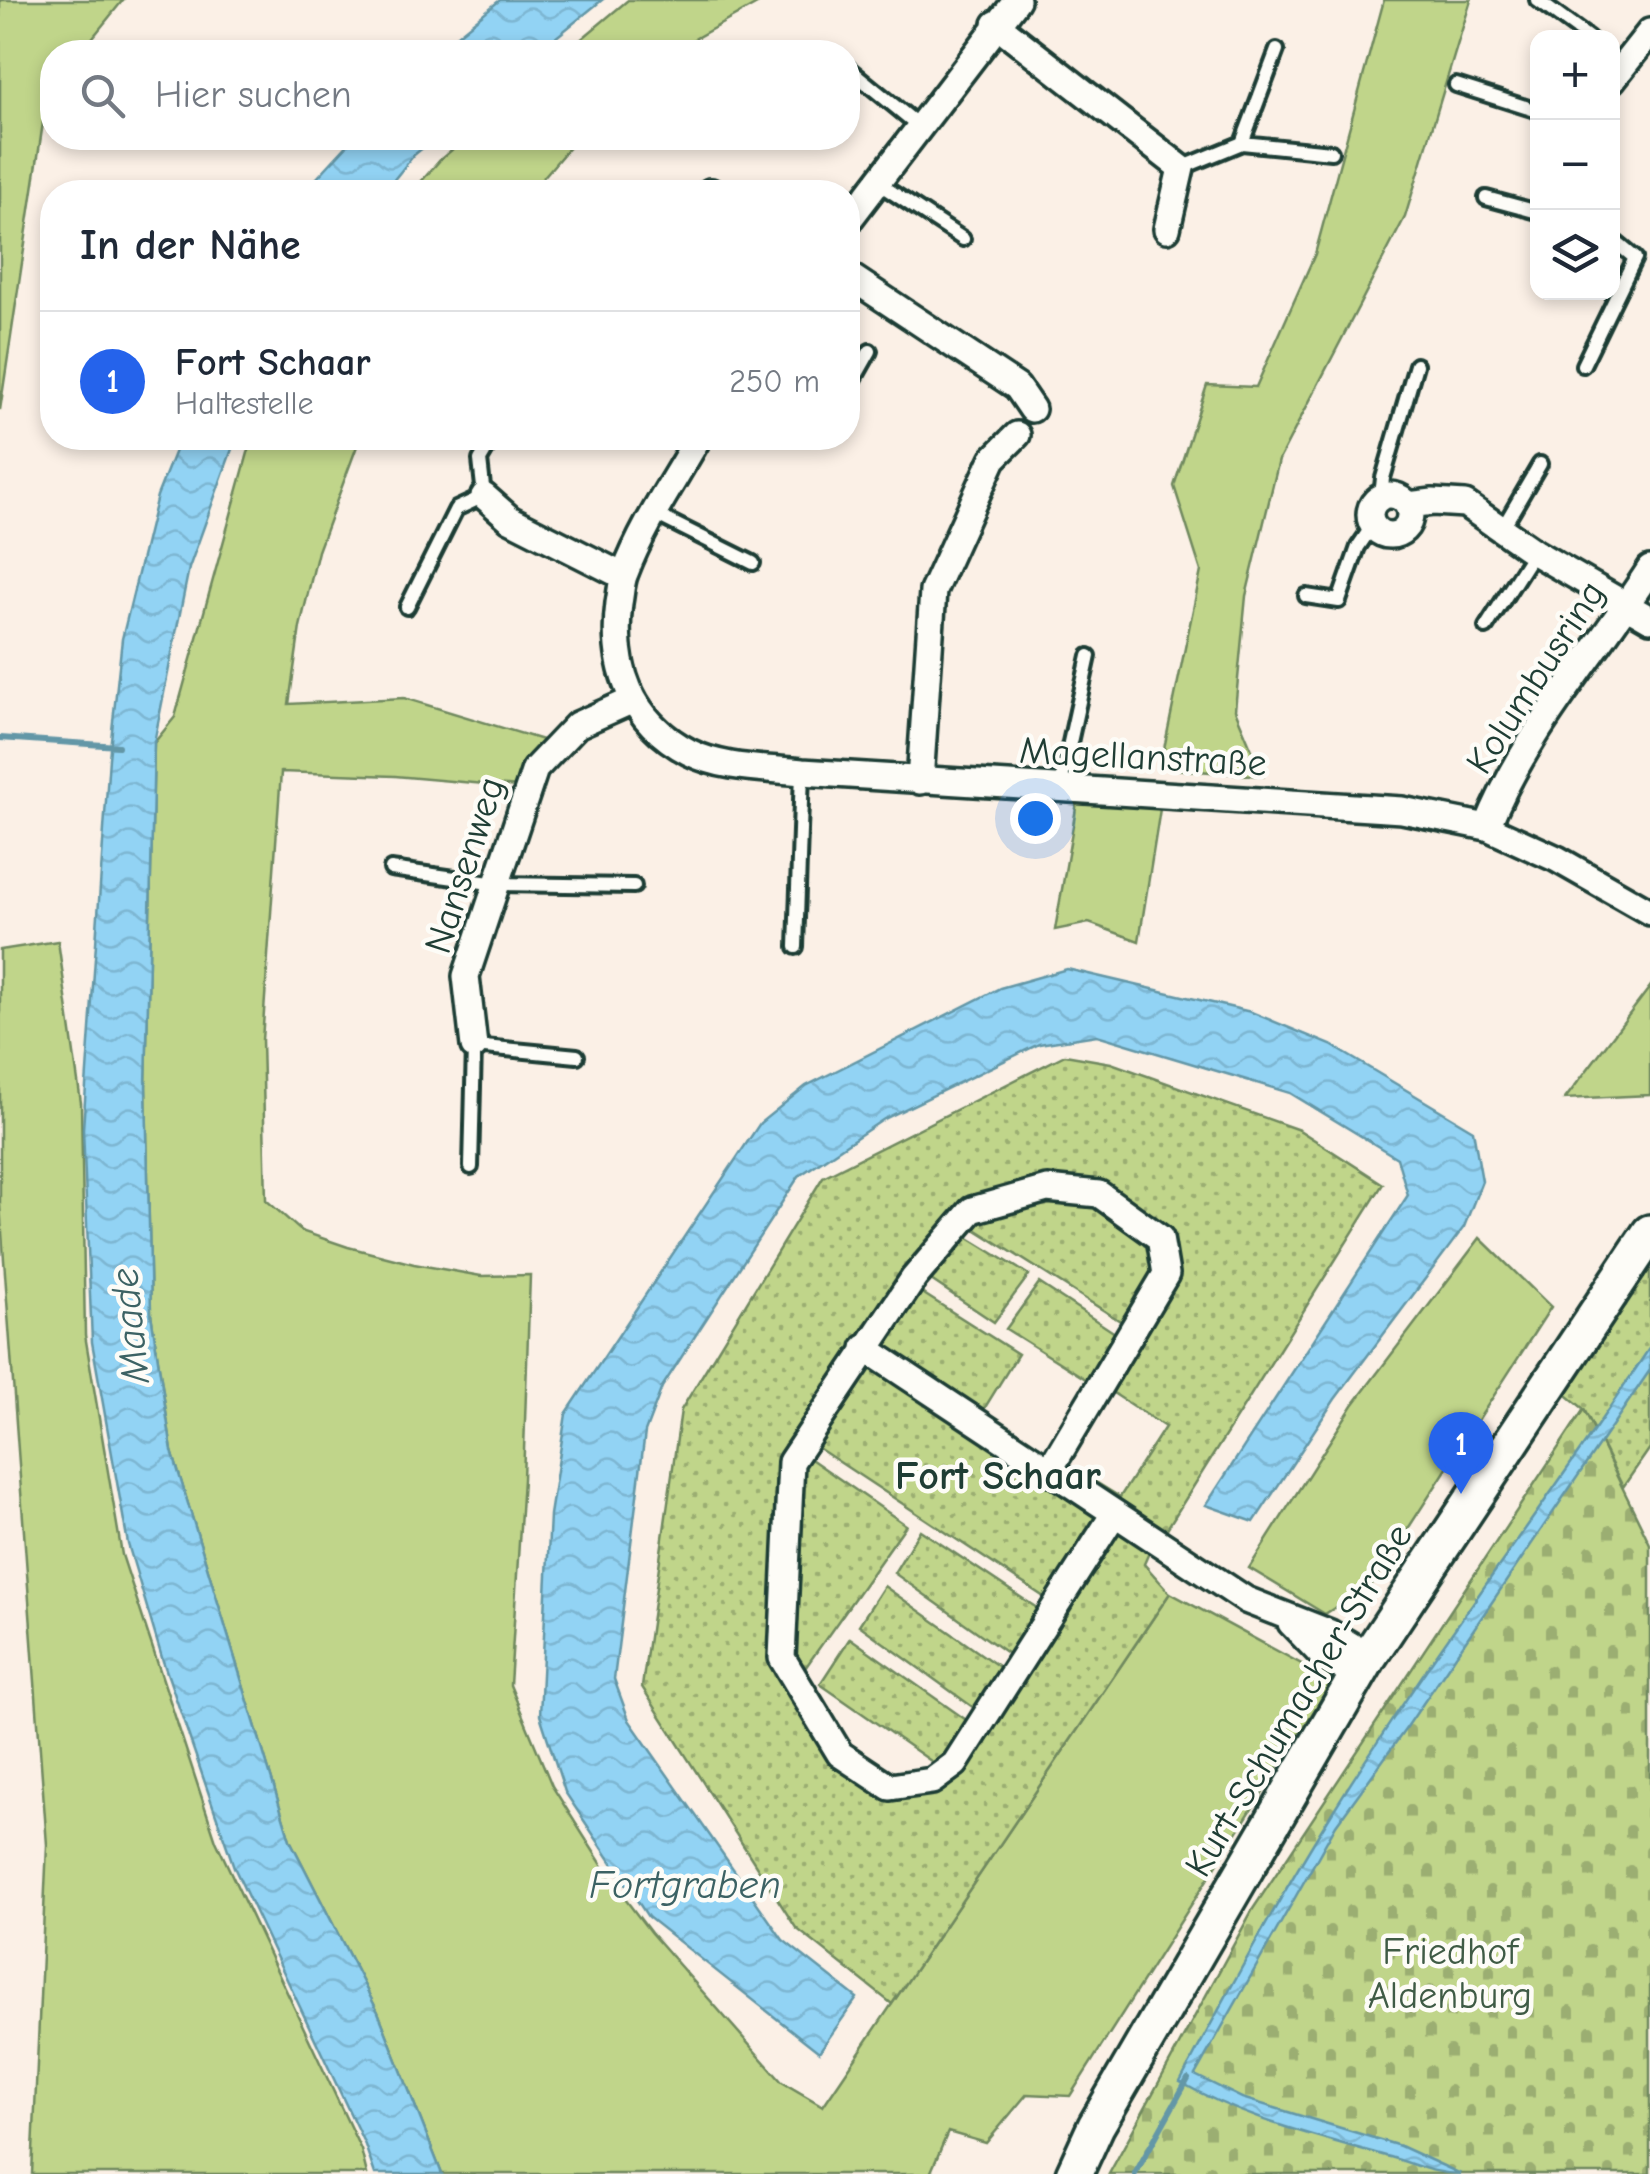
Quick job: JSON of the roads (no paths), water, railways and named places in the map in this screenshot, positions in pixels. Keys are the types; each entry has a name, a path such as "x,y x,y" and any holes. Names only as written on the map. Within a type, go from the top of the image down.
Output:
{"main road":[{"name":"Kurt-Schumacher-Straße","path":"1074,2174 1096,2126 1363,1667 1650,1233"}],"street":[{"path":"860,206 1017,0"},
{"path":"996,24 1182,168 1166,229"},
{"path":"1620,62 1650,32"},
{"path":"860,283 1018,387 1032,409"},
{"path":"920,781 933,591 993,459 1017,434"},
{"path":"633,700 619,664 616,626 623,576 691,450"},
{"path":"1393,495 1408,506 1410,519 1403,530 1384,534 1374,525 1370,513 1381,497 1393,495"},
{"path":"484,496 510,519 623,576"},
{"path":"1408,506 1433,502 1466,504 1534,552 1650,619"},
{"name":"Kolumbusring","path":"1487,828 1501,792 1542,722 1650,569"},
{"name":"Magellanstraße","path":"633,700 658,730 691,753 739,766 1402,810 1487,828 1558,859 1650,912"},
{"name":"Nansenweg","path":"474,1046 466,976 534,769 577,725 633,700"},
{"path":"1050,1469 1166,1274 1160,1238 1099,1194 1047,1188 972,1210 914,1278 791,1462 782,1658 840,1754 890,1787 932,1781 955,1764 1114,1514"},
{"path":"865,1348 1246,1600 1330,1633 1363,1667"}],"lane":[{"path":"1537,0 1578,30"},
{"path":"1242,143 1277,50"},
{"path":"860,78 918,126"},
{"path":"1456,85 1530,108"},
{"path":"1182,168 1242,143 1332,152"},
{"path":"878,183 964,238"},
{"path":"1486,198 1531,210"},
{"path":"1620,246 1635,258 1620,289"},
{"path":"1583,365 1615,300"},
{"path":"860,369 870,351"},
{"path":"1381,497 1416,365"},
{"path":"407,607 456,509 484,496 480,460 486,450"},
{"path":"1502,529 1540,464"},
{"path":"655,514 754,563"},
{"path":"1306,596 1338,601 1358,547 1374,525"},
{"path":"1486,628 1534,552"},
{"path":"1060,788 1089,656"},
{"path":"796,947 802,772"},
{"path":"391,869 496,884 634,886"},
{"path":"471,1167 474,1046 578,1056"}],"water":[{"path":"500,0 602,0 553,40 451,40"},
{"path":"343,150 420,150 394,180 315,180"},
{"name":"Maade","path":"175,450 232,450 189,568 154,743 146,1087 151,1314 172,1451 290,1840 378,2012 442,2174 375,2174 365,2145 234,1867 163,1661 128,1544 92,1342 83,1129 109,758 122,639 157,496"},
{"name":"Fortgraben","path":"1067,969 1251,1012 1331,1045 1473,1130 1482,1181 1464,1227 1335,1399 1254,1522 1206,1505 1408,1195 1397,1158 1290,1093 1097,1035 1039,1044 884,1119 799,1176 662,1387 645,1432 614,1679 629,1720 783,1940 857,1998 819,2052 648,1917 565,1792 540,1715 550,1515 566,1414 760,1123 806,1086 1000,988"},
{"path":"1650,1347 1650,1370 1336,1825 1195,2075 1242,2098 1400,2146 1461,2174 1431,2170 1280,2125 1230,2107 1180,2082 1287,1888 1364,1763"}],"waterway":[{"path":"0,738 118,746"},
{"path":"1135,2174 1188,2079"}],"place":[{"name":"Fort Schaar","path":"1461,1494"}],"district":[{"name":"Fort Schaar","path":"998,1475"}],"park label":[{"name":"Friedhof Aldenburg","path":"1450,1973"}]}
